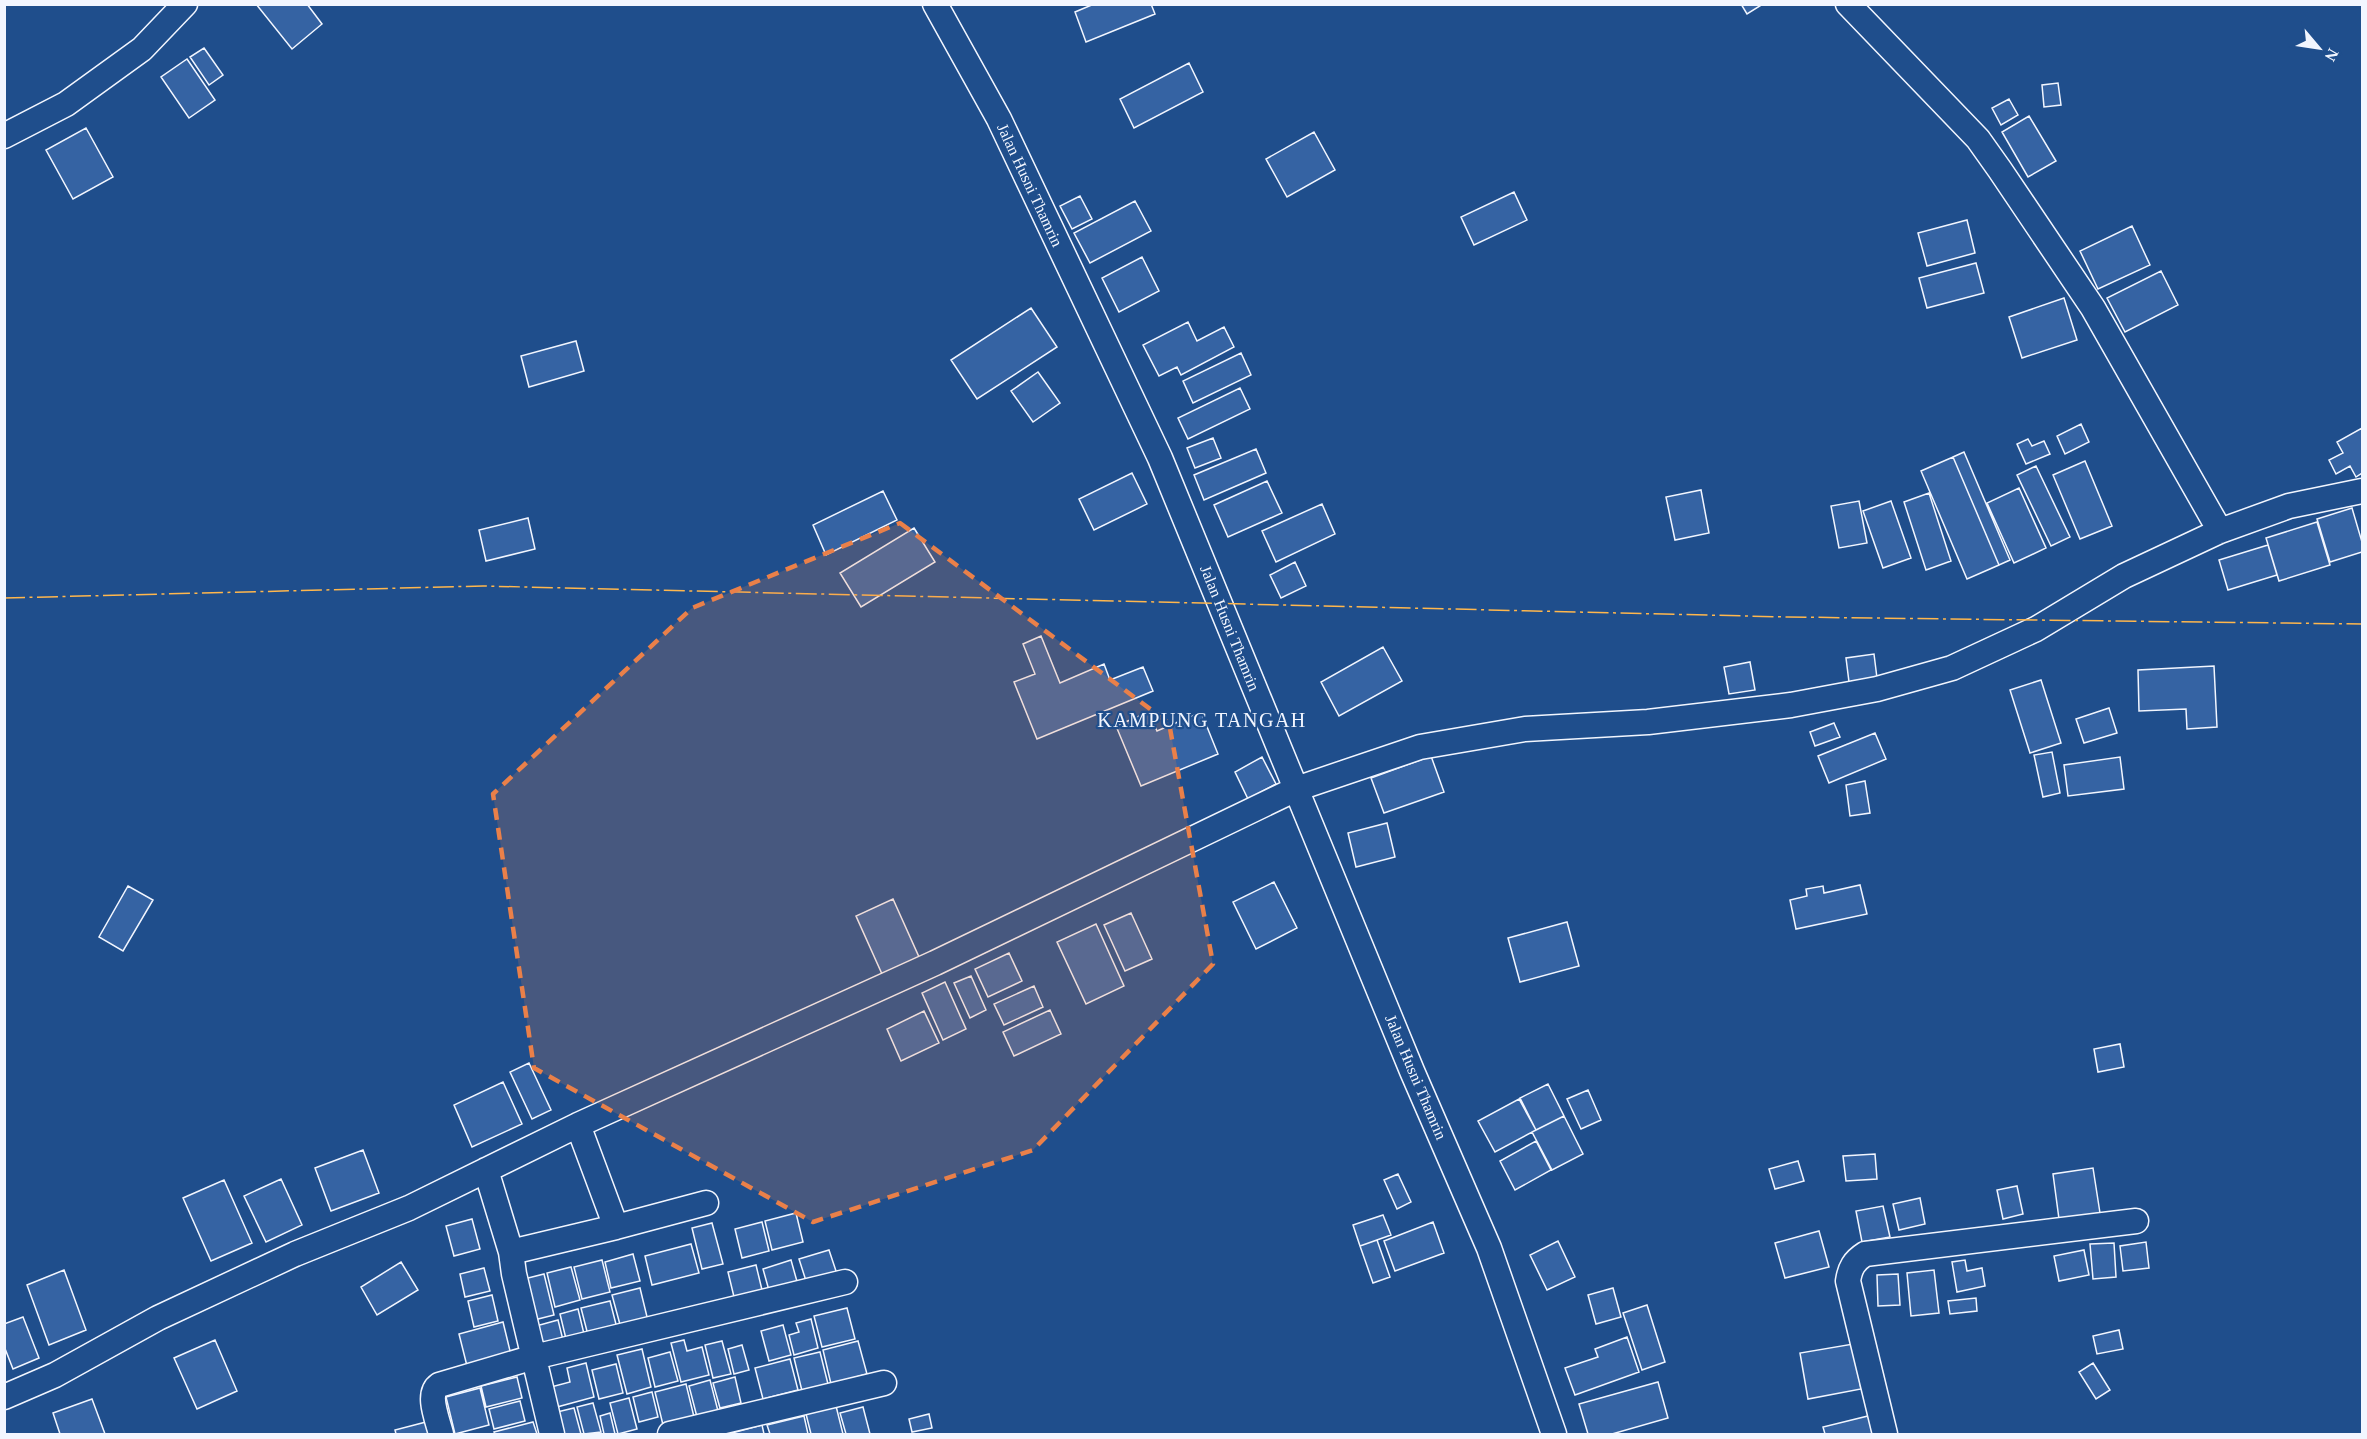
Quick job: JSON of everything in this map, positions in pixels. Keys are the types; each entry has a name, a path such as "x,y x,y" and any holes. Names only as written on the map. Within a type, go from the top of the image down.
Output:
{"street":[{"path":"4,136 66,104 132,56 185,4"},
{"name":"Jalan Husni Thamrin","path":"936,4 999,119 1160,458 1412,1071 1489,1248 1554,1434"},
{"path":"1848,4 1978,139 2000,170 2093,308 2220,531"},
{"path":"4,1397 55,1375 179,1308 295,1254 410,1208 578,1125 935,963 1296,789 1420,747 1514,731 1648,722 1791,705 1877,689 1952,668 2036,629 2124,576 2220,531 2289,506 2362,491"},
{"path":"578,1125 616,1227"},
{"path":"486,1170 511,1252 552,1434"},
{"path":"511,1252 706,1203"},
{"path":"1885,1434 1848,1281 1850,1269 1856,1260 1865,1254 2136,1221"},
{"path":"441,1434 432,1395 435,1387 534,1357 845,1282"},
{"path":"670,1434 884,1383"}],"highlighted area":[{"path":"900,523 1169,723 1213,964 1033,1150 813,1222 534,1068 493,794 692,608"}],"building":[{"path":"256,4 307,4 322,24 292,49"},
{"path":"1094,4 1151,4 1155,14 1086,42 1075,12"},
{"path":"1741,4 1763,4 1747,14"},
{"path":"204,48 223,75 209,85 190,57"},
{"path":"187,59 215,100 189,118 161,77"},
{"path":"1189,63 1203,92 1134,128 1120,99"},
{"path":"2058,83 2061,105 2044,107 2042,85"},
{"path":"2009,99 2018,115 2001,125 1992,108"},
{"path":"2029,116 2056,161 2028,177 2002,132"},
{"path":"86,128 113,177 73,199 46,150"},
{"path":"1314,132 1335,170 1287,197 1266,159"},
{"path":"1514,192 1527,220 1474,245 1461,217"},
{"path":"1080,196 1092,219 1072,229 1060,206"},
{"path":"1135,201 1151,231 1090,263 1074,233"},
{"path":"1967,220 1975,253 1927,266 1918,233"},
{"path":"2132,226 2150,265 2098,289 2080,251"},
{"path":"1142,257 1159,291 1119,312 1102,278"},
{"path":"1976,263 1984,293 1927,308 1919,278"},
{"path":"2161,271 2178,305 2125,332 2107,298"},
{"path":"2064,298 2077,340 2022,358 2009,317"},
{"path":"1031,308 1057,347 977,399 951,360"},
{"path":"1188,322 1197,341 1224,327 1234,347 1181,375 1177,367 1159,376 1143,345"},
{"path":"576,341 584,371 529,387 521,356"},
{"path":"1241,353 1251,375 1193,403 1183,381"},
{"path":"1038,372 1060,403 1033,422 1011,391"},
{"path":"1240,388 1250,409 1188,439 1178,418"},
{"path":"2081,424 2089,442 2065,454 2057,436"},
{"path":"2362,428 2362,473 2356,477 2350,466 2336,474 2329,460 2343,453 2337,442"},
{"path":"1213,438 1221,458 1195,468 1187,448"},
{"path":"2028,439 2032,446 2044,441 2050,454 2026,464 2017,444"},
{"path":"1256,449 1266,473 1204,500 1194,475"},
{"path":"1964,452 2010,560 1999,565 1953,457"},
{"path":"1953,457 1999,565 1967,579 1921,471"},
{"path":"2085,461 2112,526 2080,539 2053,475"},
{"path":"2036,466 2070,537 2051,546 2017,475"},
{"path":"1132,473 1147,504 1094,530 1079,499"},
{"path":"1267,481 1282,513 1228,537 1214,505"},
{"path":"2019,488 2046,548 2014,563 1987,503"},
{"path":"1701,490 1709,533 1675,540 1666,497"},
{"path":"883,491 897,520 826,555 813,525"},
{"path":"1929,493 1951,561 1926,570 1904,502"},
{"path":"1859,501 1867,543 1839,548 1831,506"},
{"path":"1891,501 1911,558 1883,568 1863,511"},
{"path":"1322,504 1335,534 1276,562 1262,531"},
{"path":"2352,508 2362,542 2362,552 2330,562 2317,519"},
{"path":"528,518 535,549 486,561 479,530"},
{"path":"2317,522 2330,565 2279,581 2266,538"},
{"path":"914,528 935,562 861,607 840,573"},
{"path":"2268,545 2277,575 2228,590 2219,560"},
{"path":"1295,562 1306,586 1281,598 1270,575"},
{"path":"1041,636 1060,683 1104,664 1110,680 1143,667 1153,691 1037,739 1014,682 1035,674 1023,644"},
{"path":"1383,647 1402,681 1339,716 1321,682"},
{"path":"1874,654 1877,678 1849,682 1846,658"},
{"path":"1750,662 1755,690 1729,694 1724,667"},
{"path":"2214,666 2217,727 2187,729 2186,709 2139,711 2138,670"},
{"path":"2041,680 2061,743 2030,753 2010,690"},
{"path":"2109,708 2117,733 2084,743 2076,719"},
{"path":"1149,712 1157,731 1201,712 1218,754 1141,786 1116,726"},
{"path":"1834,723 1840,737 1815,746 1810,732"},
{"path":"1875,733 1886,759 1829,783 1818,756"},
{"path":"2052,752 2060,793 2043,797 2034,755"},
{"path":"1431,756 1444,792 1384,813 1371,778"},
{"path":"1262,757 1276,784 1248,799 1235,772"},
{"path":"2120,757 2124,789 2068,796 2064,765"},
{"path":"1865,781 1870,813 1850,816 1846,785"},
{"path":"1387,823 1395,857 1356,867 1348,833"},
{"path":"1274,882 1297,928 1256,949 1233,902"},
{"path":"1860,885 1867,914 1796,929 1790,900 1807,896 1806,889 1823,886 1824,893"},
{"path":"128,886 153,900 123,951 99,937"},
{"path":"893,899 919,957 882,974 856,916"},
{"path":"1131,913 1152,959 1125,971 1104,925"},
{"path":"1567,922 1579,966 1520,982 1508,938"},
{"path":"1096,924 1124,986 1086,1004 1057,942"},
{"path":"1009,953 1022,981 988,997 975,969"},
{"path":"971,976 986,1010 970,1018 954,983"},
{"path":"945,982 966,1029 943,1040 922,993"},
{"path":"1034,986 1043,1007 1004,1025 994,1004"},
{"path":"1050,1010 1061,1034 1014,1056 1003,1032"},
{"path":"924,1011 939,1043 901,1061 887,1029"},
{"path":"2120,1044 2124,1067 2098,1072 2094,1049"},
{"path":"529,1063 551,1110 532,1119 510,1072"},
{"path":"503,1082 522,1124 472,1147 454,1105"},
{"path":"1548,1084 1564,1116 1536,1130 1520,1098"},
{"path":"1588,1090 1601,1120 1581,1129 1567,1099"},
{"path":"1519,1099 1536,1130 1495,1152 1478,1121"},
{"path":"1564,1116 1583,1154 1552,1170 1532,1132"},
{"path":"1536,1141 1551,1170 1515,1190 1500,1161"},
{"path":"363,1150 379,1193 331,1211 315,1168"},
{"path":"1875,1154 1877,1179 1846,1181 1843,1156"},
{"path":"1798,1161 1804,1181 1775,1189 1769,1169"},
{"path":"2093,1168 2100,1213 2059,1219 2053,1174"},
{"path":"1398,1174 1411,1202 1397,1209 1384,1180"},
{"path":"281,1179 302,1225 266,1242 244,1196"},
{"path":"224,1180 252,1243 211,1261 183,1198"},
{"path":"2017,1186 2023,1214 2003,1219 1997,1190"},
{"path":"1920,1198 1925,1224 1899,1230 1893,1204"},
{"path":"1883,1206 1890,1237 1862,1242 1856,1211"},
{"path":"796,1213 803,1242 772,1250 765,1221"},
{"path":"1383,1215 1391,1235 1360,1246 1353,1225"},
{"path":"472,1219 480,1249 454,1256 446,1226"},
{"path":"762,1222 769,1251 742,1258 735,1229"},
{"path":"1433,1222 1444,1253 1395,1271 1384,1241"},
{"path":"712,1223 723,1264 702,1269 692,1228"},
{"path":"1819,1231 1829,1267 1785,1278 1775,1243"},
{"path":"1377,1240 1390,1277 1373,1283 1360,1246"},
{"path":"1558,1241 1575,1277 1547,1290 1530,1255"},
{"path":"2146,1242 2149,1268 2123,1271 2120,1246"},
{"path":"2114,1243 2116,1277 2093,1279 2090,1244"},
{"path":"691,1244 699,1273 652,1285 645,1256"},
{"path":"829,1250 837,1274 807,1284 799,1259"},
{"path":"2084,1250 2089,1275 2059,1281 2054,1256"},
{"path":"633,1254 640,1281 611,1288 605,1262"},
{"path":"602,1260 610,1292 582,1299 574,1267"},
{"path":"791,1260 798,1285 770,1294 763,1269"},
{"path":"1965,1260 1967,1271 1982,1268 1985,1286 1957,1292 1952,1262"},
{"path":"401,1262 418,1290 377,1315 361,1287"},
{"path":"756,1265 763,1294 735,1301 728,1272"},
{"path":"571,1267 580,1300 555,1307 547,1273"},
{"path":"484,1268 490,1291 465,1297 460,1274"},
{"path":"64,1270 86,1330 49,1345 27,1285"},
{"path":"1934,1270 1939,1313 1911,1316 1907,1273"},
{"path":"544,1274 554,1315 534,1320 524,1279"},
{"path":"1898,1274 1900,1305 1878,1306 1877,1275"},
{"path":"640,1288 649,1325 622,1332 612,1295"},
{"path":"1613,1288 1621,1317 1596,1324 1588,1295"},
{"path":"492,1295 498,1321 474,1327 468,1301"},
{"path":"1976,1298 1977,1311 1950,1314 1948,1301"},
{"path":"610,1301 618,1332 589,1339 581,1308"},
{"path":"1647,1305 1665,1362 1642,1370 1623,1313"},
{"path":"847,1308 855,1339 822,1347 814,1316"},
{"path":"578,1309 585,1338 567,1343 560,1314"},
{"path":"23,1317 39,1358 13,1369 4,1346 4,1324"},
{"path":"811,1319 818,1348 794,1355 789,1335 799,1332 796,1323"},
{"path":"558,1320 564,1344 542,1349 536,1326"},
{"path":"503,1322 512,1359 468,1370 459,1334"},
{"path":"783,1325 791,1355 769,1361 761,1331"},
{"path":"2119,1330 2123,1349 2097,1354 2093,1336"},
{"path":"1627,1337 1639,1372 1575,1395 1565,1368 1598,1357 1595,1349"},
{"path":"215,1340 237,1391 197,1409 174,1358"},
{"path":"684,1340 687,1351 702,1347 709,1375 681,1382 671,1343"},
{"path":"722,1341 731,1374 713,1378 705,1345"},
{"path":"858,1341 867,1374 831,1384 823,1350"},
{"path":"1853,1344 1861,1389 1808,1399 1800,1353"},
{"path":"742,1345 749,1370 734,1374 728,1349"},
{"path":"642,1349 651,1387 627,1394 617,1355"},
{"path":"670,1352 678,1381 655,1387 648,1358"},
{"path":"820,1352 828,1384 802,1391 794,1358"},
{"path":"790,1359 798,1390 763,1399 755,1368"},
{"path":"586,1363 594,1397 557,1407 551,1387 570,1382 567,1368"},
{"path":"2093,1363 2110,1390 2096,1399 2079,1372"},
{"path":"616,1364 623,1393 599,1399 592,1370"},
{"path":"517,1377 522,1398 486,1407 481,1386"},
{"path":"735,1377 741,1403 720,1408 713,1383"},
{"path":"710,1380 718,1411 697,1417 689,1386"},
{"path":"1658,1382 1668,1418 1612,1434 1588,1434 1579,1404"},
{"path":"686,1384 695,1421 664,1429 655,1392"},
{"path":"480,1388 489,1425 455,1434 446,1397"},
{"path":"652,1392 658,1417 639,1422 633,1397"},
{"path":"629,1398 637,1429 618,1434 610,1403"},
{"path":"92,1399 105,1434 60,1434 53,1413"},
{"path":"520,1401 525,1421 494,1429 489,1409"},
{"path":"593,1403 601,1432 584,1434 577,1407"},
{"path":"836,1406 843,1434 811,1434 806,1414"},
{"path":"863,1407 870,1434 846,1434 840,1413"},
{"path":"574,1408 581,1434 563,1434 557,1412"},
{"path":"610,1413 615,1434 604,1434 600,1416"},
{"path":"929,1414 932,1428 912,1432 909,1419"},
{"path":"1872,1415 1876,1434 1825,1434 1823,1427"},
{"path":"804,1416 808,1434 770,1434 767,1425"},
{"path":"426,1422 429,1434 396,1434 395,1430"},
{"path":"533,1422 537,1434 495,1434 494,1432"},
{"path":"762,1425 764,1434 728,1434"}],"power":[{"path":"4,598 483,586 1788,617 2362,624"}],"district":[{"name":"KAMPUNG TANGAH","path":"1202,720"}]}
